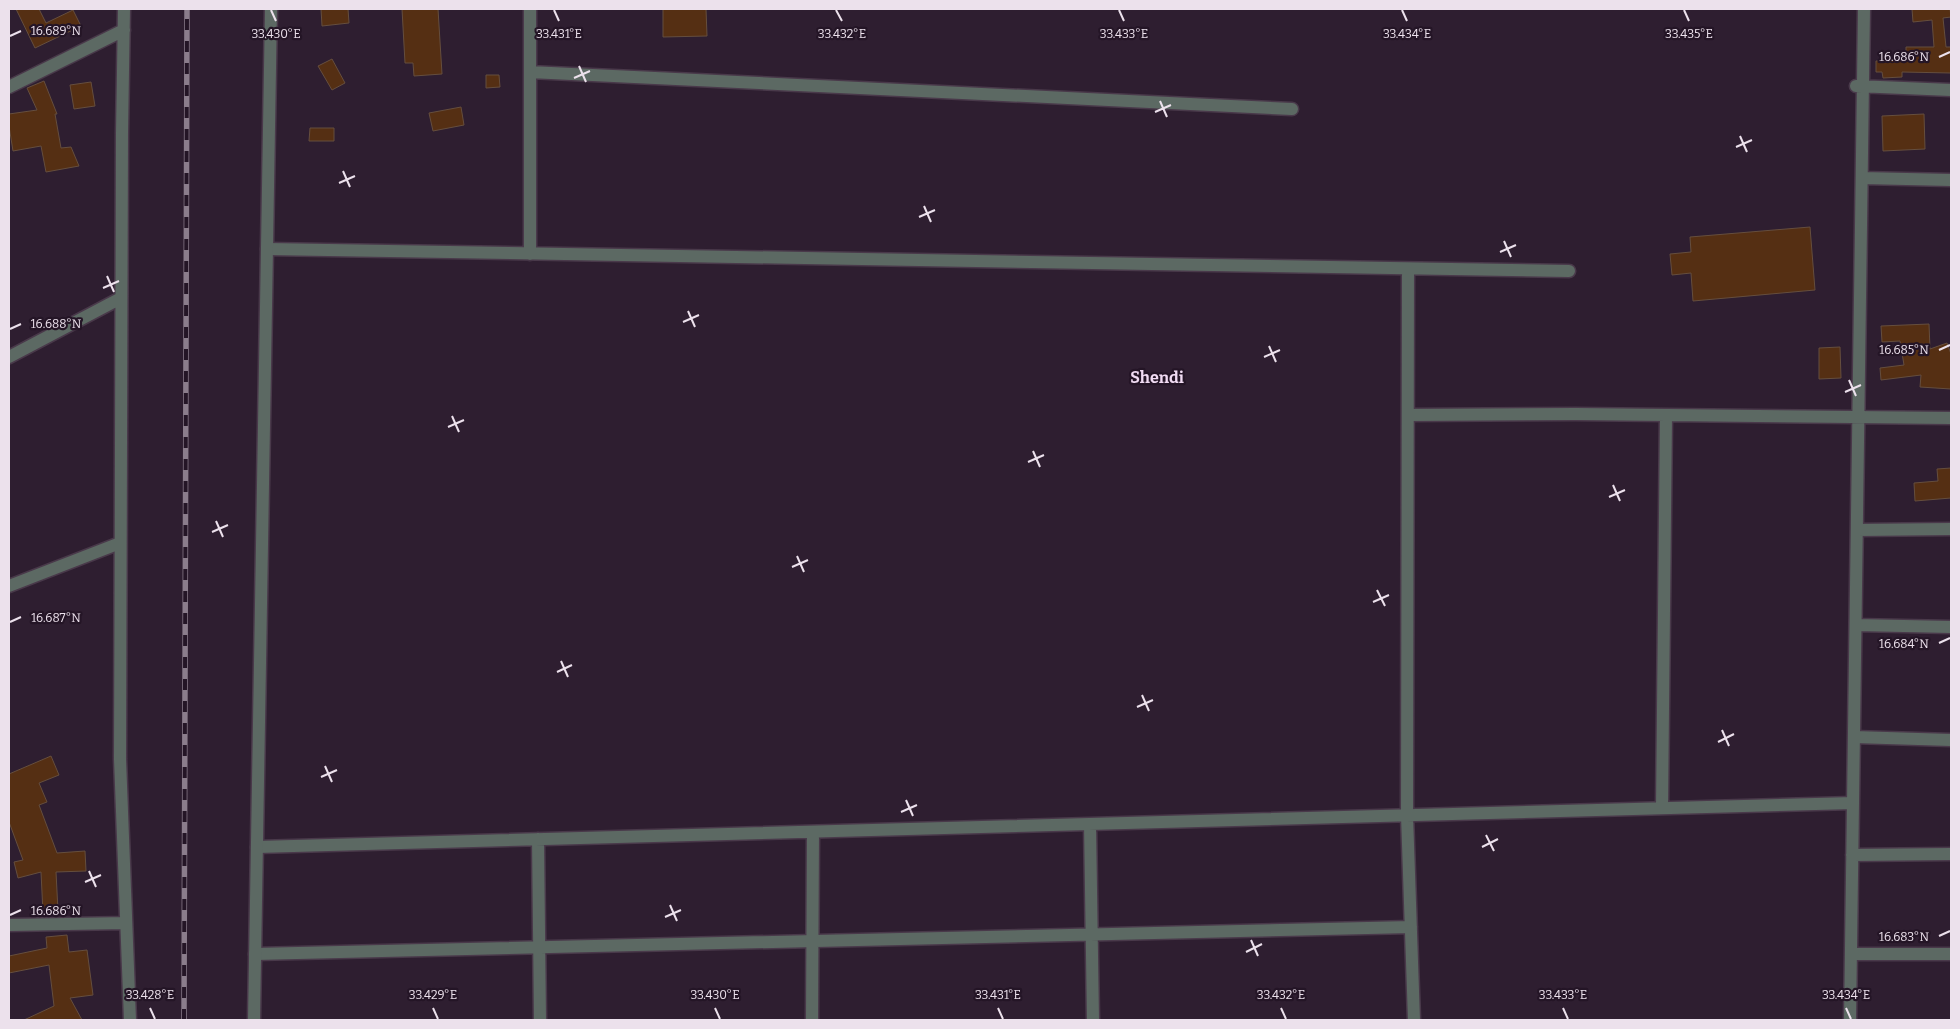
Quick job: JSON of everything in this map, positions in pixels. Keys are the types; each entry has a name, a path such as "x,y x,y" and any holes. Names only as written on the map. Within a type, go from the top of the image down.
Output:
{"street":[{"path":"124,9 120,759 130,1020"},
{"path":"254,1020 271,9"},
{"path":"530,9 530,254"},
{"path":"1850,1020 1862,178 1859,86 1864,9"},
{"path":"9,87 124,30"},
{"path":"530,72 1292,109"},
{"path":"1859,86 1951,90"},
{"path":"1862,178 1951,180"},
{"path":"267,249 1569,271"},
{"path":"1408,268 1407,815 1414,1020"},
{"path":"9,357 121,298"},
{"path":"1408,415 1951,418"},
{"path":"1662,808 1666,415"},
{"path":"1857,530 1951,529"},
{"path":"9,572 12,585 120,543"},
{"path":"1856,624 1951,627"},
{"path":"1854,737 1951,740"},
{"path":"257,847 1853,803"},
{"path":"1090,824 1093,1020"},
{"path":"812,1020 813,832"},
{"path":"538,839 540,1020"},
{"path":"1852,855 1951,854"},
{"path":"9,925 126,923"},
{"path":"255,954 1411,927"},
{"path":"1851,954 1951,954"}],"building":[{"path":"16,9 39,9 46,23 73,10 81,26 35,48"},
{"path":"321,9 348,9 349,23 322,26"},
{"path":"402,9 438,9 442,74 414,76 413,63 405,63"},
{"path":"663,9 706,9 707,36 663,37"},
{"path":"1912,9 1950,9 1951,17 1943,18 1946,47 1951,47 1951,73 1902,72 1902,77 1883,78 1882,72 1876,72 1876,61 1906,60 1906,47 1934,47 1932,20 1913,22"},
{"path":"332,59 345,83 332,90 318,66"},
{"path":"486,75 499,75 500,87 486,88"},
{"path":"44,81 57,114 55,114 61,148 71,147 79,166 46,172 41,146 13,151 9,114 37,110 27,88"},
{"path":"91,82 95,106 74,109 70,85"},
{"path":"461,107 464,125 433,131 429,113"},
{"path":"1924,114 1925,149 1883,151 1882,116"},
{"path":"310,128 334,128 334,141 309,141"},
{"path":"1810,227 1815,290 1693,301 1691,273 1672,275 1670,254 1691,252 1690,237"},
{"path":"1929,324 1930,349 1947,343 1951,354 1951,389 1920,387 1921,375 1881,380 1880,368 1904,365 1900,341 1882,342 1881,326"},
{"path":"1840,347 1841,378 1819,379 1819,348"},
{"path":"1951,468 1951,498 1915,501 1914,483 1938,481 1937,469"},
{"path":"51,756 59,775 39,783 47,802 39,805 57,853 85,851 86,871 56,872 58,911 43,913 41,872 18,878 14,862 23,860 9,822 9,774"},
{"path":"67,935 69,952 87,950 93,995 70,998 82,1020 24,1020 54,1006 49,965 9,973 9,956 47,948 46,937"}],"railway":[{"path":"184,1020 187,9"}],"district":[{"name":"Shendi","path":"1157,377"}]}
